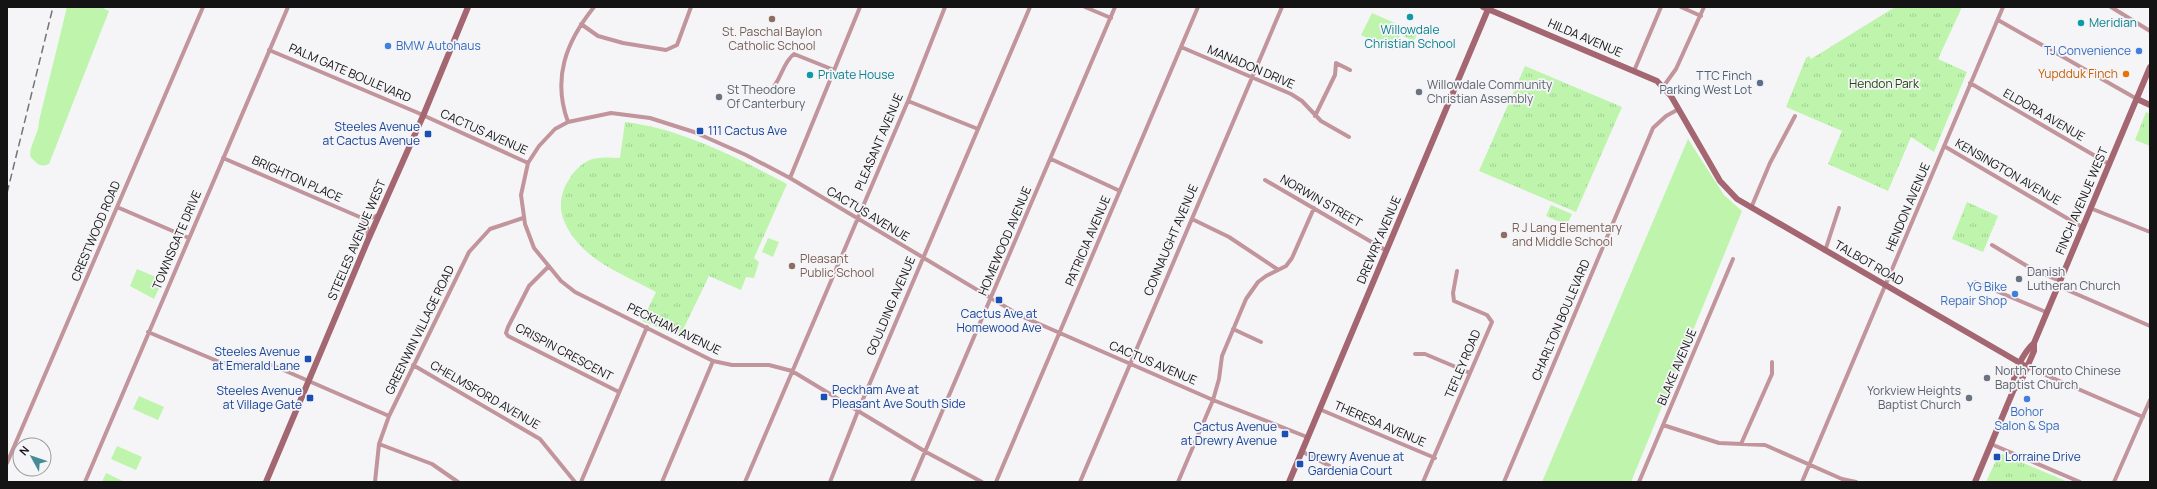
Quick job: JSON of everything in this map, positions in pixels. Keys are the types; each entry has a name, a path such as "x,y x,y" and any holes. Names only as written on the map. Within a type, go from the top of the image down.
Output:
{"street":[{"name":"CRESTWOOD ROAD","path":"7,463 203,7"},
{"name":"TOWNSGATE DRIVE","path":"85,482 288,7"},
{"name":"STEELES AVENUE WEST","path":"266,482 378,215 423,116 468,7"},
{"path":"568,122 564,113 562,86 564,59 571,39 594,7"},
{"path":"581,24 598,36 613,41 666,50 677,45 691,7"},
{"path":"790,178 860,7"},
{"name":"PLEASANT AVENUE","path":"745,482 908,101 945,7"},
{"name":"GOULDING AVENUE","path":"830,482 858,411 1030,7"},
{"path":"1085,7 1111,18"},
{"name":"HOMEWOOD AVENUE","path":"912,482 992,299 1115,7"},
{"name":"PATRICIA AVENUE","path":"996,482 1198,7"},
{"name":"CONNAUGHT AVENUE","path":"1080,482 1129,363 1282,7"},
{"path":"1634,71 1661,7"},
{"path":"1681,7 1701,16"},
{"path":"1663,87 1676,69 1704,7"},
{"name":"HENDON AVENUE","path":"1802,482 2003,7"},
{"path":"2111,7 2150,30"},
{"name":"HILDA AVENUE","path":"1487,8 1634,71"},
{"name":"DREWRY AVENUE","path":"1288,482 1487,8"},
{"path":"1998,20 2150,106"},
{"name":"MANADON DRIVE","path":"1181,48 1295,96 1315,116 1349,137"},
{"name":"PALM GATE BOULEVARD","path":"269,50 423,116"},
{"path":"771,90 779,81 789,59 794,54 834,70"},
{"path":"1315,116 1335,75 1336,63 1350,70"},
{"name":"FINCH AVENUE WEST","path":"1975,482 2014,389 2019,386 2034,351 2034,343 2046,312 2150,67"},
{"name":"TALBOT ROAD","path":"1634,71 1657,81 1671,96 1677,110 1720,181 1736,199 2020,364 2143,417"},
{"name":"ELDORA AVENUE","path":"1970,83 2109,164"},
{"path":"908,101 978,129"},
{"name":"CHARLTON BOULEVARD","path":"1504,482 1653,128 1666,116 1677,110"},
{"name":"CACTUS AVENUE","path":"423,116 528,163 539,146 555,130 568,122 611,114 650,118 694,132 746,155 790,178 1021,316 1059,334 1213,400 1307,437"},
{"path":"1751,208 1770,163 1795,116"},
{"name":"KENSINGTON AVENUE","path":"1944,146 2082,227"},
{"name":"BRIGHTON PLACE","path":"223,158 362,218"},
{"path":"1051,159 1120,190"},
{"name":"PECKHAM AVENUE","path":"528,163 521,195 523,218 534,248 561,280 575,292 713,361 732,365 769,365 792,372 926,452 982,482"},
{"name":"NORWIN STREET","path":"1265,180 1386,251"},
{"path":"117,207 189,238"},
{"path":"1178,482 1213,400 1219,379 1220,361 1233,329 1252,290 1266,276 1277,269 1286,266 1292,258 1314,208"},
{"path":"1825,251 1839,208"},
{"path":"2090,208 2150,232"},
{"path":"362,218 369,219 378,215"},
{"path":"362,218 367,226 368,240"},
{"name":"GREENWIN VILLAGE ROAD","path":"375,482 379,444 389,416 469,252 478,240 490,229 523,218"},
{"path":"1192,219 1229,237 1277,269"},
{"path":"1992,245 2059,283 2150,326"},
{"name":"BLAKE AVENUE","path":"1639,482 1733,259"},
{"name":"CRISPIN CRESCENT","path":"549,266 529,286 508,326 508,336 619,392"},
{"name":"TEFLEY ROAD","path":"1423,482 1435,458 1492,322 1487,314 1454,301 1453,292 1457,271"},
{"path":"1975,282 2046,312"},
{"path":"581,482 647,327"},
{"path":"1233,329 1261,342"},
{"path":"148,332 222,363 272,365 389,416"},
{"name":"FINCH AVENUE WEST","path":"2014,389 2012,382 2028,348 2034,343"},
{"path":"1415,354 1425,354 1470,373"},
{"path":"662,482 713,361"},
{"path":"1741,444 1772,374 1772,362"},
{"name":"CHELMSFORD AVENUE","path":"413,365 540,439 575,482"},
{"path":"2114,482 2150,400"},
{"name":"THERESA AVENUE","path":"1318,409 1435,458"},
{"path":"1663,425 1719,443 1765,445 1842,479 1856,482"},
{"path":"379,444 432,464 458,482"},
{"path":"1991,444 2080,482"},
{"path":"1301,451 1343,473"}],"green space":[{"path":"67,7 101,7 109,11 49,164 41,165 36,163 30,156 30,151 38,130"},
{"name":"Hendon Park","path":"1895,7 1962,7 1938,59 1967,72 1934,152 1911,137 1888,191 1828,164 1842,131 1786,107 1806,58 1809,56 1811,59"},
{"path":"1372,13 1404,27 1393,50 1361,35"},
{"path":"1407,27 1418,32 1414,41 1403,36"},
{"path":"1525,66 1622,107 1576,212 1479,171"},
{"path":"2146,112 2150,114 2150,146 2135,140"},
{"path":"625,122 667,131 688,138 728,154 787,184 754,258 759,262 754,278 746,277 741,290 709,276 680,336 642,321 656,292 591,256 571,234 562,216 561,199 564,188 581,165 592,159 620,158"},
{"path":"1688,139 1724,195 1742,211 1631,482 1542,482"},
{"path":"1967,202 1998,216 1983,252 1952,239"},
{"path":"1551,205 1572,214 1567,225 1546,216"},
{"path":"768,238 779,242 773,257 762,252"},
{"path":"137,269 163,280 154,299 130,286"},
{"path":"139,396 164,407 158,420 133,409"},
{"path":"117,446 142,457 136,470 111,459"},
{"path":"2001,454 2068,482 1986,482 1998,456"},
{"path":"106,473 125,482 102,482"}],"railway":[{"path":"7,193 53,7"}],"place":[{"name":"Willowdale Christian School","path":"1410,17"},
{"name":"St. Paschal Baylon Catholic School","path":"772,19"},
{"name":"Meridian","path":"2081,23"},
{"name":"BMW Autohaus","path":"388,46"},
{"name":"TJ Convenience","path":"2139,51"},
{"name":"Yupdduk Finch","path":"2126,74"},
{"name":"Private House","path":"810,75"},
{"name":"TTC Finch Parking West Lot","path":"1760,83"},
{"name":"Willowdale Community Christian Assembly","path":"1419,92"},
{"name":"St Theodore Of Canterbury","path":"719,97"},
{"name":"111 Cactus Ave","path":"700,131"},
{"name":"Steeles Avenue at Cactus Avenue","path":"428,134"},
{"name":"R J Lang Elementary and Middle School","path":"1504,235"},
{"name":"Pleasant Public School","path":"792,266"},
{"name":"Danish Lutheran Church","path":"2019,279"},
{"name":"YG Bike Repair Shop","path":"2015,294"},
{"name":"Cactus Ave at Homewood Ave","path":"999,300"},
{"name":"Steeles Avenue at Emerald Lane","path":"308,359"},
{"name":"North Toronto Chinese Baptist Church","path":"1987,378"},
{"name":"Peckham Ave at Pleasant Ave South Side","path":"824,397"},
{"name":"Steeles Avenue at Village Gate","path":"310,398"},
{"name":"Yorkview Heights Baptist Church","path":"1969,398"},
{"name":"Bohor Salon & Spa","path":"2027,399"},
{"name":"Cactus Avenue at Drewry Avenue","path":"1285,434"},
{"name":"Lorraine Drive","path":"1997,457"},
{"name":"Drewry Avenue at Gardenia Court","path":"1300,464"}]}
